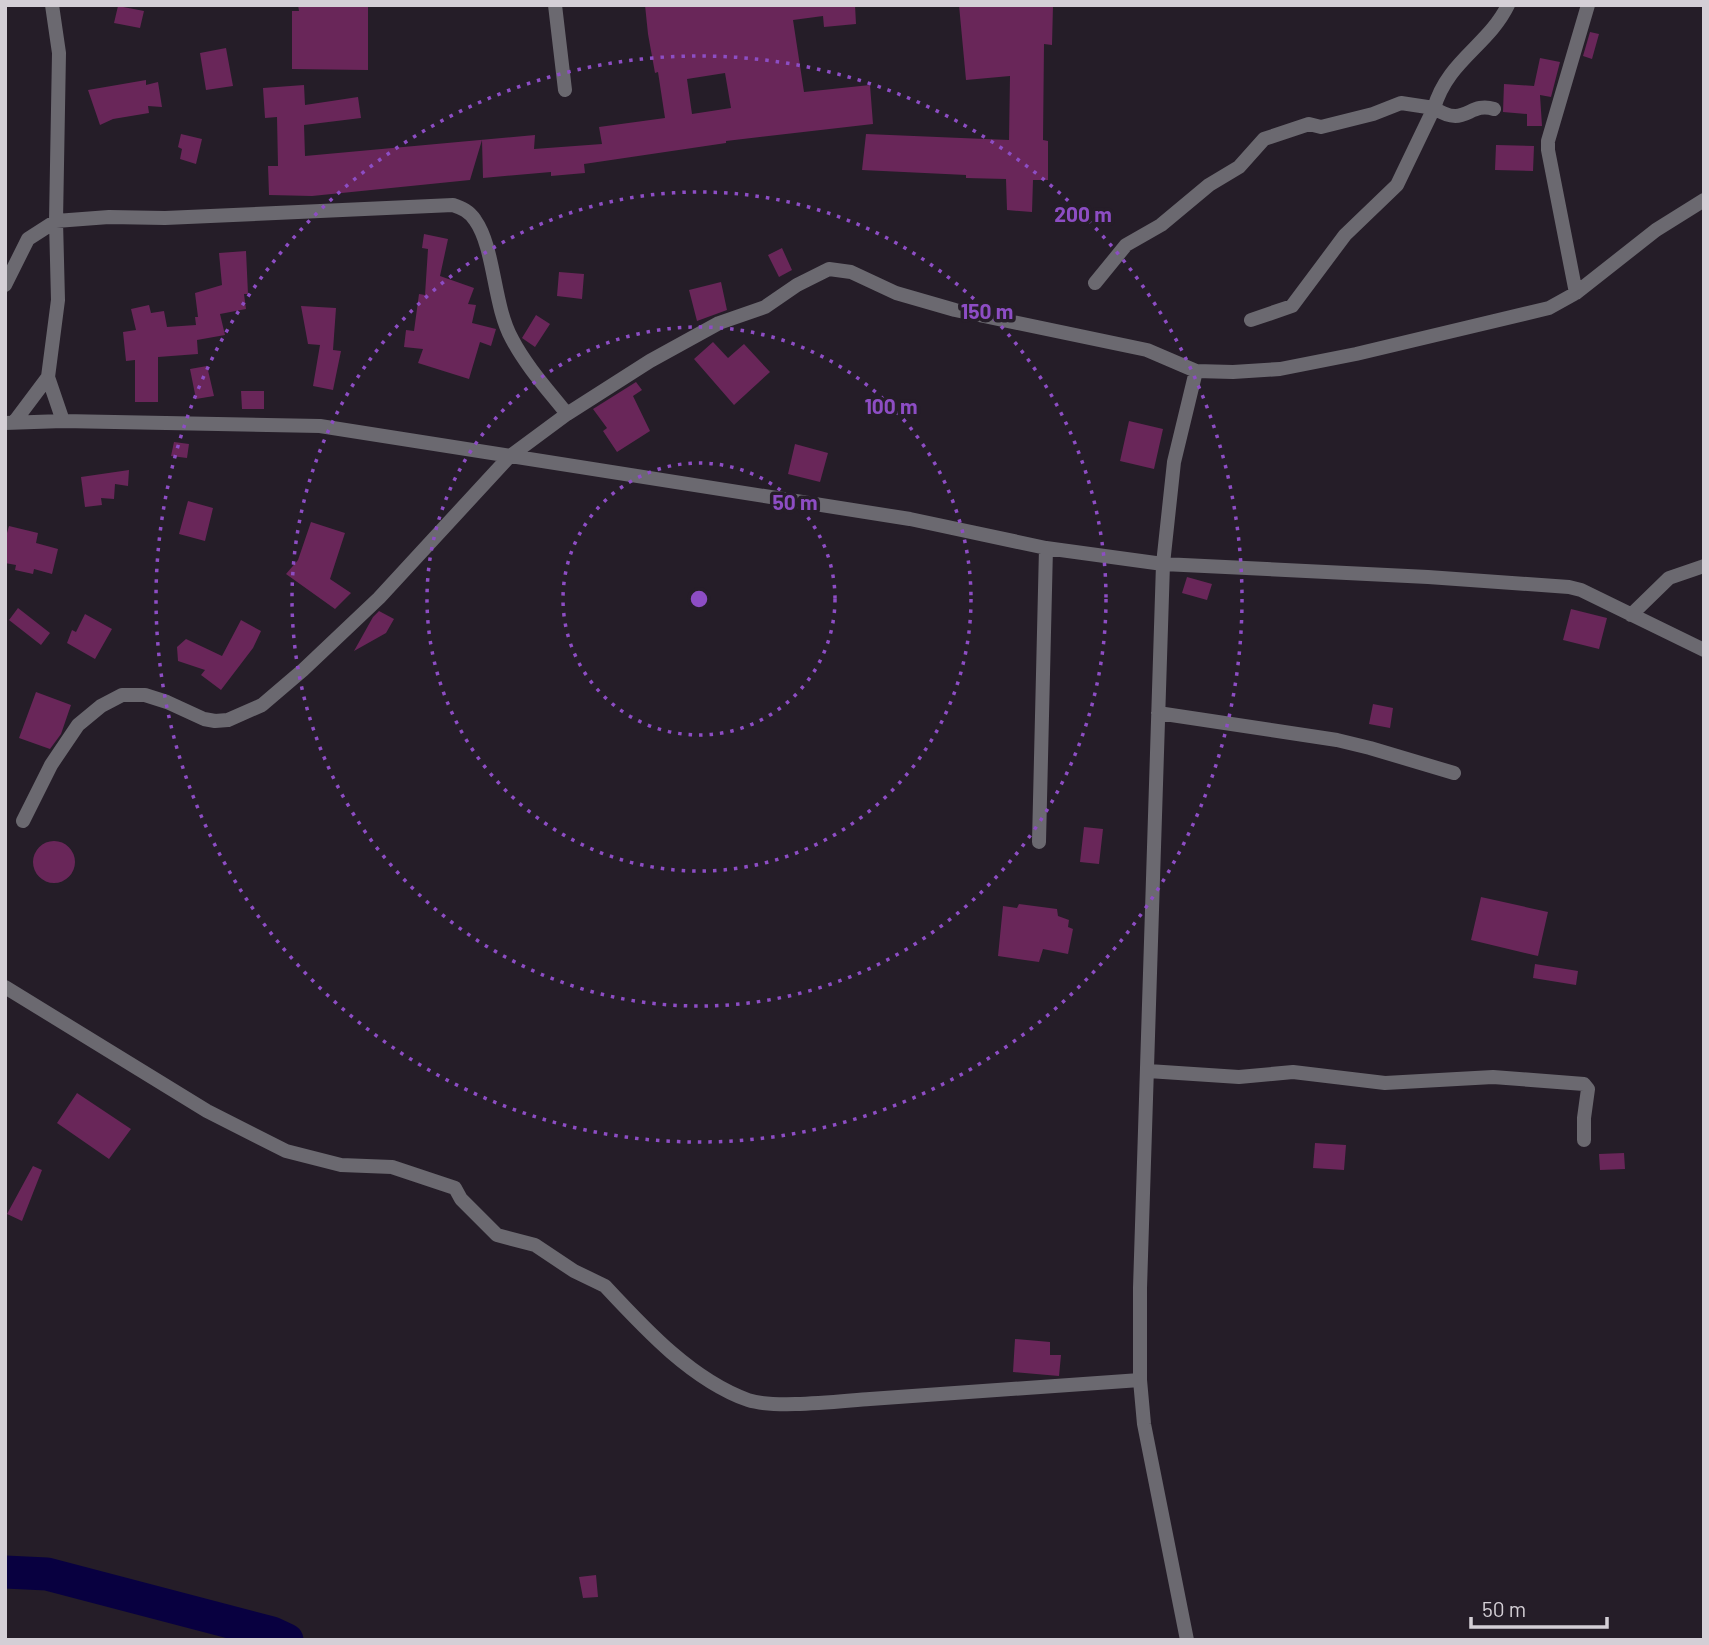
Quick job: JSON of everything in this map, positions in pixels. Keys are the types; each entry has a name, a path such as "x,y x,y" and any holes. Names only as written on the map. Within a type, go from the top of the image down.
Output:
{"street":[{"path":"51,5 59,53 56,221 58,300 48,377 63,421"},
{"path":"555,5 565,90"},
{"path":"1251,320 1292,306 1345,235 1397,185 1445,79 1502,18 1508,5"},
{"path":"1576,293 1548,141 1588,5"},
{"path":"1095,283 1126,245 1161,225 1209,185 1239,167 1264,139 1309,124 1321,127 1373,114 1401,103 1434,108 1446,116 1454,117 1486,106 1494,109"},
{"path":"23,821 51,765 78,725 101,706 122,695 145,695 215,721 229,720 262,705 379,597 509,457 567,414 686,340 742,314 765,307 797,285 829,269 851,272 896,293 956,310 1147,349 1196,371 1280,369 1549,308 1576,293 1656,230 1704,200"},
{"path":"5,285 28,239 56,221 453,205 465,209 482,232 502,316 510,337 567,414"},
{"path":"1187,1640 1157,1495 1139,1380 1163,565 1174,462 1196,371"},
{"path":"10,422 48,377"},
{"path":"10,422 320,426 910,519 1046,548 1163,565 1344,572 1555,585 1581,590 1704,650"},
{"path":"1039,842 1046,548"},
{"path":"1631,615 1669,578 1704,566"},
{"path":"1158,713 1337,740 1454,773"},
{"path":"5,987 207,1111 285,1151 341,1165 392,1167 455,1188 461,1199 497,1236 535,1245 573,1271 605,1286 650,1335 714,1384 752,1401 769,1404 836,1402 1139,1380"},
{"path":"1148,1071 1239,1077 1293,1072 1385,1083 1493,1077 1584,1084 1588,1089 1584,1140"}],"building":[{"path":"298,5 368,5 368,70 292,69 292,11 299,11"},
{"path":"645,5 855,5 856,24 824,27 823,16 793,20 804,92 870,85 873,124 726,141 584,164 585,173 551,176 551,172 483,178 482,140 470,180 312,196 269,195 268,166 278,166 277,117 265,118 263,88 304,85 305,105 358,97 361,118 304,125 305,156 535,135 534,149 602,144 599,127 665,118 658,72 655,73","holes":["725,73 731,108 692,114 687,79"]},
{"path":"959,5 1053,5 1052,45 1044,44 1043,140 1048,141 1048,180 1033,180 1032,212 1007,210 1006,179 862,170 866,134 1009,140 1010,76 966,80"},
{"path":"118,6 144,11 140,28 114,23"},
{"path":"1590,32 1599,34 1592,59 1583,56"},
{"path":"226,48 233,86 206,90 200,53"},
{"path":"1540,58 1560,62 1551,97 1540,95 1542,126 1527,126 1527,114 1503,112 1504,84 1534,86"},
{"path":"146,80 146,85 158,82 162,107 148,106 149,113 113,119 100,125 88,90"},
{"path":"181,134 202,139 196,164 180,159 182,149 178,147"},
{"path":"1496,145 1534,146 1533,171 1495,170"},
{"path":"424,234 448,239 440,276 474,288 468,304 476,305 472,323 496,329 491,346 480,342 469,379 418,363 423,349 404,347 406,330 414,331 419,294 425,295 428,249 422,248"},
{"path":"782,248 792,270 779,277 768,255"},
{"path":"246,251 246,309 220,314 225,335 197,340 198,354 158,357 158,402 135,402 135,360 126,361 123,332 136,330 131,309 149,305 151,313 164,311 167,327 196,325 195,317 198,317 195,293 222,285 219,253"},
{"path":"559,272 584,274 582,299 557,296"},
{"path":"721,282 727,310 697,321 689,290"},
{"path":"301,306 336,308 333,350 341,351 333,390 313,386 320,345 308,344"},
{"path":"536,315 550,324 535,347 522,338"},
{"path":"713,342 728,358 744,344 770,372 734,405 694,359"},
{"path":"207,366 214,396 196,399 190,369"},
{"path":"636,382 642,390 633,396 650,431 617,452 603,431 607,428 593,409"},
{"path":"241,391 264,391 264,409 242,409"},
{"path":"1129,421 1163,429 1154,469 1120,461"},
{"path":"174,442 189,444 187,458 171,456"},
{"path":"795,444 828,453 820,482 788,474"},
{"path":"129,470 128,486 115,484 114,499 101,498 102,505 85,507 81,477"},
{"path":"188,501 213,508 205,541 179,534"},
{"path":"311,522 345,533 330,579 351,593 335,609 286,574 298,560"},
{"path":"9,526 38,533 36,543 58,549 52,574 34,569 33,574 15,570 16,565 5,563 5,540"},
{"path":"1187,577 1212,584 1207,600 1182,593"},
{"path":"18,608 50,633 41,645 9,620"},
{"path":"1571,609 1607,618 1599,649 1563,640"},
{"path":"379,611 394,619 386,633 354,651 373,617"},
{"path":"85,614 112,629 95,659 67,643 72,630 76,632"},
{"path":"241,620 261,631 253,648 221,690 201,675 205,670 178,661 177,647 186,639 222,656"},
{"path":"36,692 71,705 61,734 50,749 19,738"},
{"path":"1373,704 1393,708 1390,728 1369,724"},
{"path":"1084,827 1103,829 1099,864 1080,862"},
{"path":"54,841 69,847 75,862 69,877 54,883 39,877 33,862 39,847"},
{"path":"1481,897 1548,912 1538,956 1471,940"},
{"path":"1019,904 1057,909 1058,916 1069,920 1068,927 1073,929 1068,954 1043,949 1039,962 998,956 1003,906 1017,908"},
{"path":"1535,964 1578,971 1576,985 1533,978"},
{"path":"77,1093 131,1129 109,1159 57,1123"},
{"path":"1315,1143 1346,1145 1344,1170 1313,1168"},
{"path":"1624,1153 1625,1169 1600,1170 1599,1154"},
{"path":"33,1166 42,1170 22,1221 7,1214"},
{"path":"1015,1339 1050,1342 1050,1355 1061,1355 1059,1376 1013,1372"},
{"path":"596,1575 598,1597 583,1598 579,1577"}],"waterway":[{"path":"5,1572 47,1574 272,1633 287,1640"}]}
